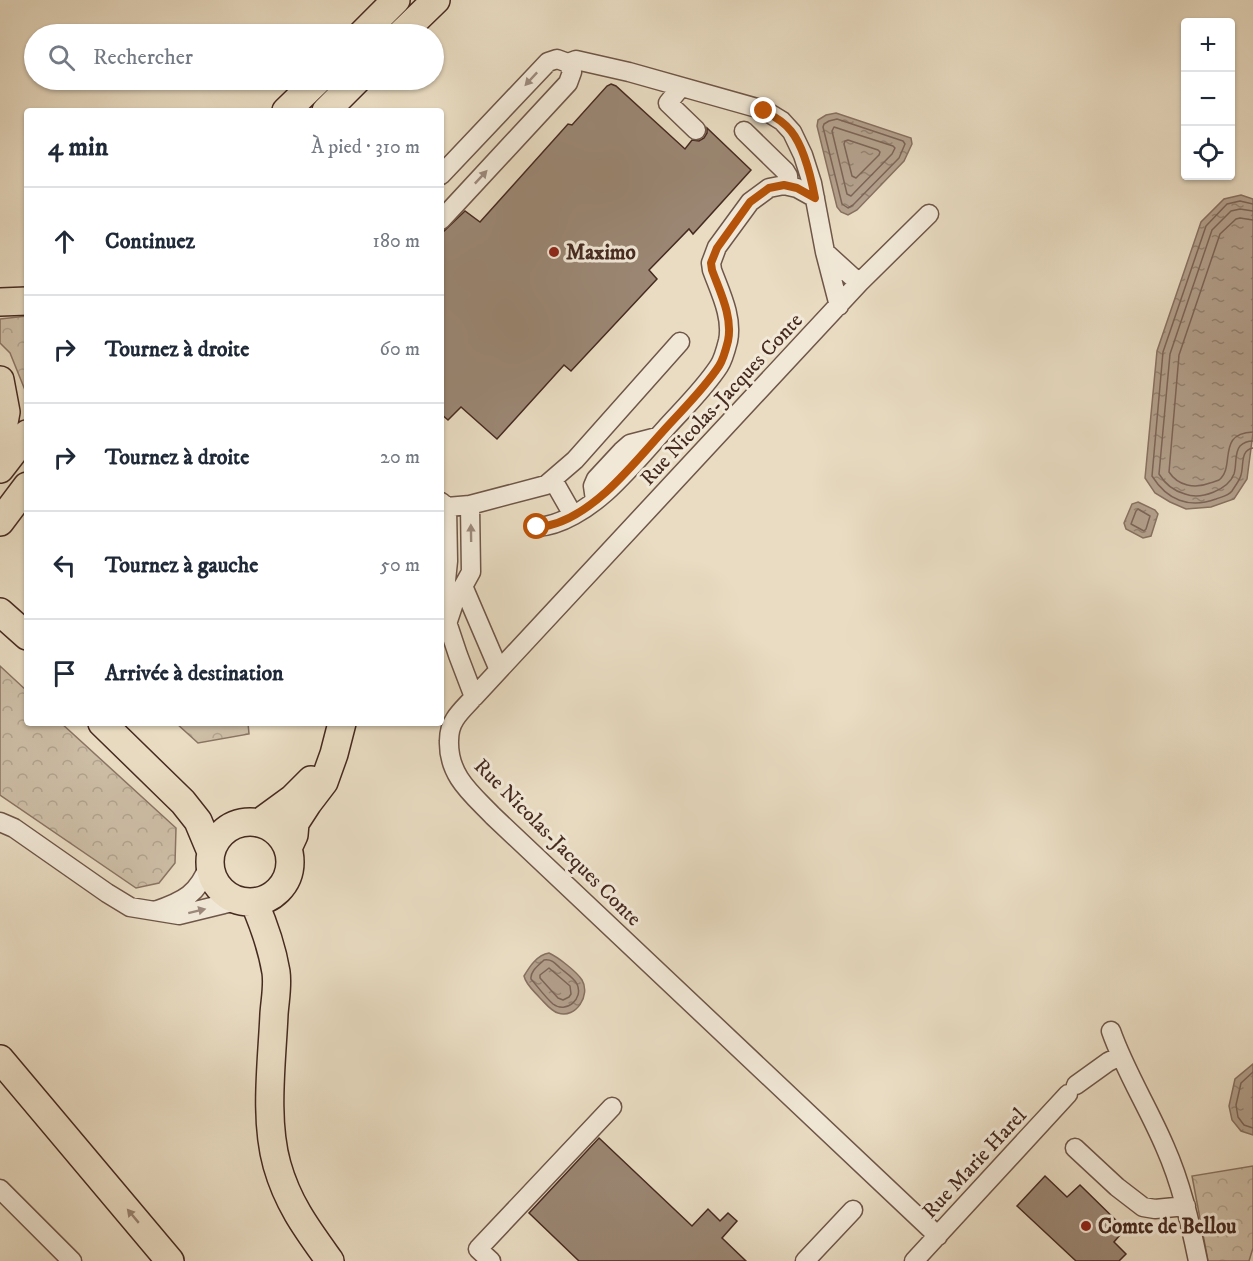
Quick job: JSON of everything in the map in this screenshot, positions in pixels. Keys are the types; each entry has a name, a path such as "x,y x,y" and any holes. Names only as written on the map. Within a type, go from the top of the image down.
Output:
{"highway":[{"path":"372,24 396,0"},
{"path":"411,24 435,0"},
{"path":"289,108 308,90"},
{"path":"329,108 347,90"},
{"path":"349,108 361,90"},
{"path":"0,302 24,301"},
{"path":"0,380 6,412 0,444"},
{"path":"0,469 24,438"},
{"path":"0,522 24,490"},
{"path":"0,536 24,518"},
{"path":"0,612 24,633"},
{"path":"0,630 24,650"},
{"path":"105,726 183,802 198,821 210,859 212,877 219,888 229,896 247,902 264,900 279,890 286,880 290,859 283,839 268,826 227,819 207,809 181,787 121,726"},
{"path":"210,859 215,842 231,826 250,823 292,799 311,781 324,756 333,726"},
{"path":"288,848 294,835 295,824 324,782 341,726"},
{"path":"272,1065 280,1028 284,974 277,927 279,890"},
{"path":"247,902 268,935 276,974 271,1129 276,1163 286,1194 302,1223 330,1261"},
{"path":"0,1059 170,1261"},
{"path":"0,1086 146,1261"}],"street":[{"path":"444,172 548,62 558,59 568,63 576,60 629,72 764,111 782,121 792,132 803,155 839,306"},
{"path":"444,217 568,83 572,72 568,63"},
{"path":"681,87 668,103 696,130"},
{"path":"744,131 785,171 789,186"},
{"path":"537,527 554,525 606,492 692,399 720,365 728,343 730,329 711,263 717,248 750,202 769,188 784,185 797,188 815,198"},
{"name":"Rue Nicolas-Jacques Conte","path":"929,214 859,283 474,697 455,719 449,734 449,754 455,772 465,787 493,816 938,1236"},
{"path":"825,252 859,283"},
{"path":"444,600 448,561 444,504 470,505 546,485 575,460 681,342"},
{"path":"553,480 573,515"},
{"path":"447,622 454,603 471,572 470,505"},
{"path":"463,586 499,670"},
{"path":"444,613 474,697"},
{"path":"0,822 14,828 106,893 130,907 179,915 224,904 247,902"},
{"path":"154,911 175,904 191,894 203,880 210,859"},
{"path":"1110,1030 1120,1056 1166,1148 1186,1206 1198,1261"},
{"name":"Rue Marie Harel","path":"914,1261 1072,1090 1108,1062 1120,1056"},
{"path":"491,1261 478,1249 612,1107"},
{"path":"1075,1148 1117,1187 1143,1207 1166,1209 1186,1206"},
{"path":"0,1189 72,1261"},
{"path":"805,1261 853,1210"}],"green space":[{"path":"24,316 24,388 10,353 0,343 0,319"},
{"path":"0,666 24,688 24,726 64,726 176,828 175,863 159,883 136,888 0,795"},
{"path":"179,726 248,726 249,734 198,743"},
{"path":"1253,1166 1253,1248 1249,1261 1208,1261 1192,1176"}],"water":[{"path":"836,113 911,138 912,144 904,161 857,210 848,215 837,207 817,126 818,120"},
{"path":"1241,195 1253,199 1253,433 1247,479 1234,499 1211,507 1186,509 1155,493 1145,478 1157,351 1201,222 1224,199"},
{"path":"1138,502 1155,510 1158,514 1151,536 1143,538 1126,529 1124,523 1132,504"},
{"path":"549,953 576,973 584,986 585,992 580,1004 576,1009 565,1014 553,1011 546,1005 530,988 524,976 534,961"},
{"path":"1253,1064 1253,1135 1241,1131 1232,1120 1229,1106 1235,1079"}],"building":[{"name":"Maximo","path":"611,84 616,86 685,149 692,140 699,141 704,138 707,128 751,170 693,234 689,229 649,270 657,279 571,371 564,365 497,439 461,407 448,420 444,417 444,231 465,211 480,222 568,124 572,125"},
{"path":"599,1138 692,1226 708,1209 720,1221 728,1213 737,1221 722,1238 746,1261 579,1261 529,1213"},
{"path":"1045,1176 1067,1197 1080,1185 1125,1229 1114,1242 1126,1254 1119,1261 1076,1261 1017,1206"}],"place":[{"name":"Maximo","path":"554,252"},
{"name":"Comte de Bellou","path":"1086,1226"}],"route":[{"path":"537,527 559,523 606,492 692,399 720,365 728,343 730,329 711,263 717,248 750,202 769,188 784,185 797,188 815,198 803,155 792,132 782,121 764,111"}]}
